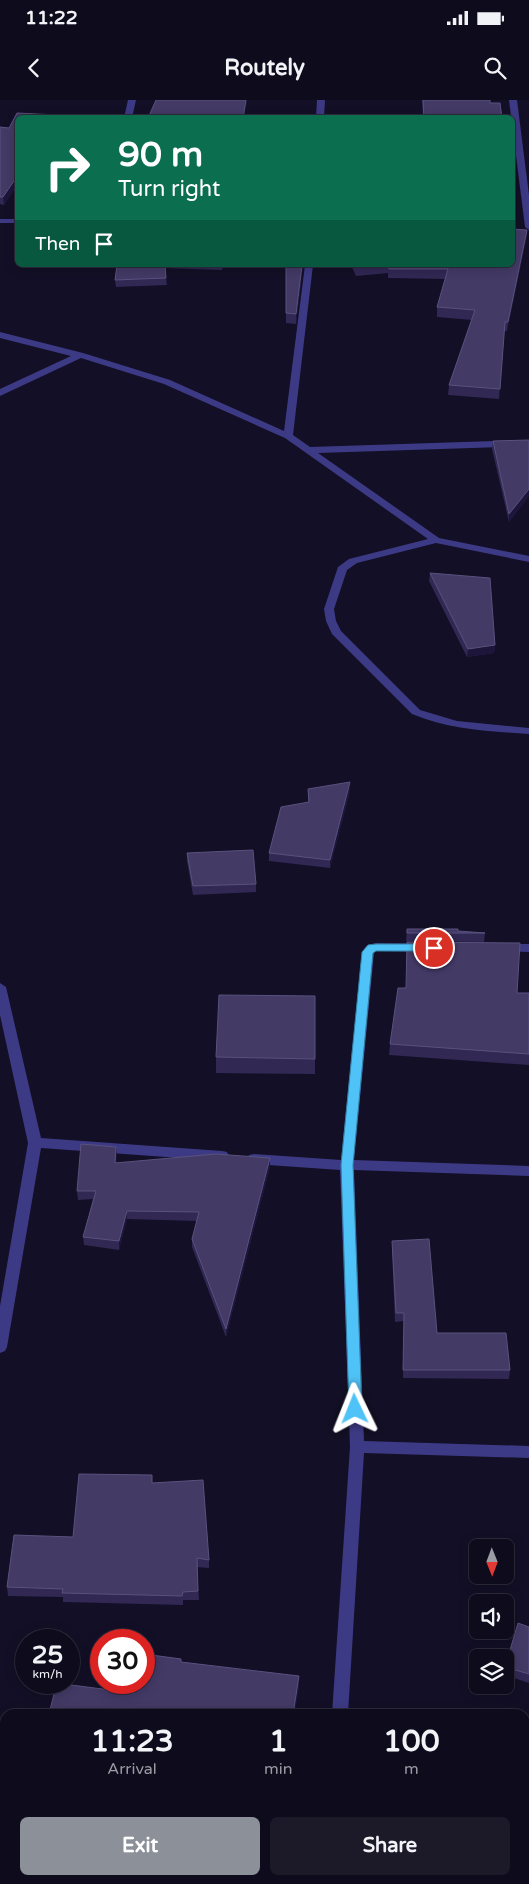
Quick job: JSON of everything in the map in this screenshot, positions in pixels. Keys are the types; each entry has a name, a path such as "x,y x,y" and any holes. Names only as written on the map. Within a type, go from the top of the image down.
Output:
{"street":[{"path":"129,115 132,100"},
{"path":"320,115 321,100"},
{"path":"513,100 515,115"},
{"path":"515,116 529,227"},
{"path":"0,221 15,221"},
{"path":"288,436 309,267"},
{"path":"0,335 80,355 167,382 288,436 436,540 529,559"},
{"path":"0,393 80,355"},
{"path":"310,450 529,443"},
{"path":"436,540 353,561 342,569 329,609 330,621 336,632 416,712 431,720 448,724 529,731"},
{"path":"340,1709 356,1447 347,1165 368,952 372,948 434,948"},
{"path":"491,948 529,948"},
{"path":"0,987 35,1143 0,1347"},
{"path":"35,1143 347,1165 529,1171"},
{"path":"356,1447 529,1452"}],"building":[{"path":"156,100 246,100 244,115 149,115"},
{"path":"423,100 490,100 490,103 500,103 502,115 424,115"},
{"path":"17,113 57,115 16,115"},
{"path":"15,117 15,179 3,197 0,197 0,127 9,128"},
{"path":"515,229 527,230 508,322 505,322 500,389 449,385 475,310 437,307 448,269 389,269 388,267 515,267"},
{"path":"117,267 165,267 166,278 115,280"},
{"path":"286,267 302,267 296,314 286,313"},
{"path":"529,440 529,489 509,514 493,441"},
{"path":"430,573 490,578 495,645 468,649"},
{"path":"350,782 330,860 269,853 281,807 309,802 308,789"},
{"path":"253,850 256,884 193,886 187,853"},
{"path":"407,929 458,929 458,931 485,933 407,933"},
{"path":"407,942 520,943 517,993 529,993 529,1054 390,1044 398,988 406,988"},
{"path":"219,995 315,996 315,1059 216,1057"},
{"path":"81,1144 116,1147 115,1163 216,1154 270,1158 226,1329 192,1239 199,1212 127,1211 119,1241 83,1237 96,1191 77,1191"},
{"path":"429,1239 437,1333 506,1333 510,1370 403,1370 404,1313 396,1313 392,1241"},
{"path":"79,1474 152,1475 152,1483 203,1480 209,1560 197,1558 198,1591 183,1592 182,1596 62,1593 63,1589 7,1587 14,1535 73,1537"},
{"path":"518,1623 529,1627 529,1674 514,1670 514,1649 510,1649"},
{"path":"155,1655 181,1659 181,1662 299,1676 294,1709 50,1709 54,1694 80,1694 80,1686 90,1687 90,1694 155,1694"}],"route":[{"path":"355,1409 347,1165 368,952 372,948 434,948"}]}
